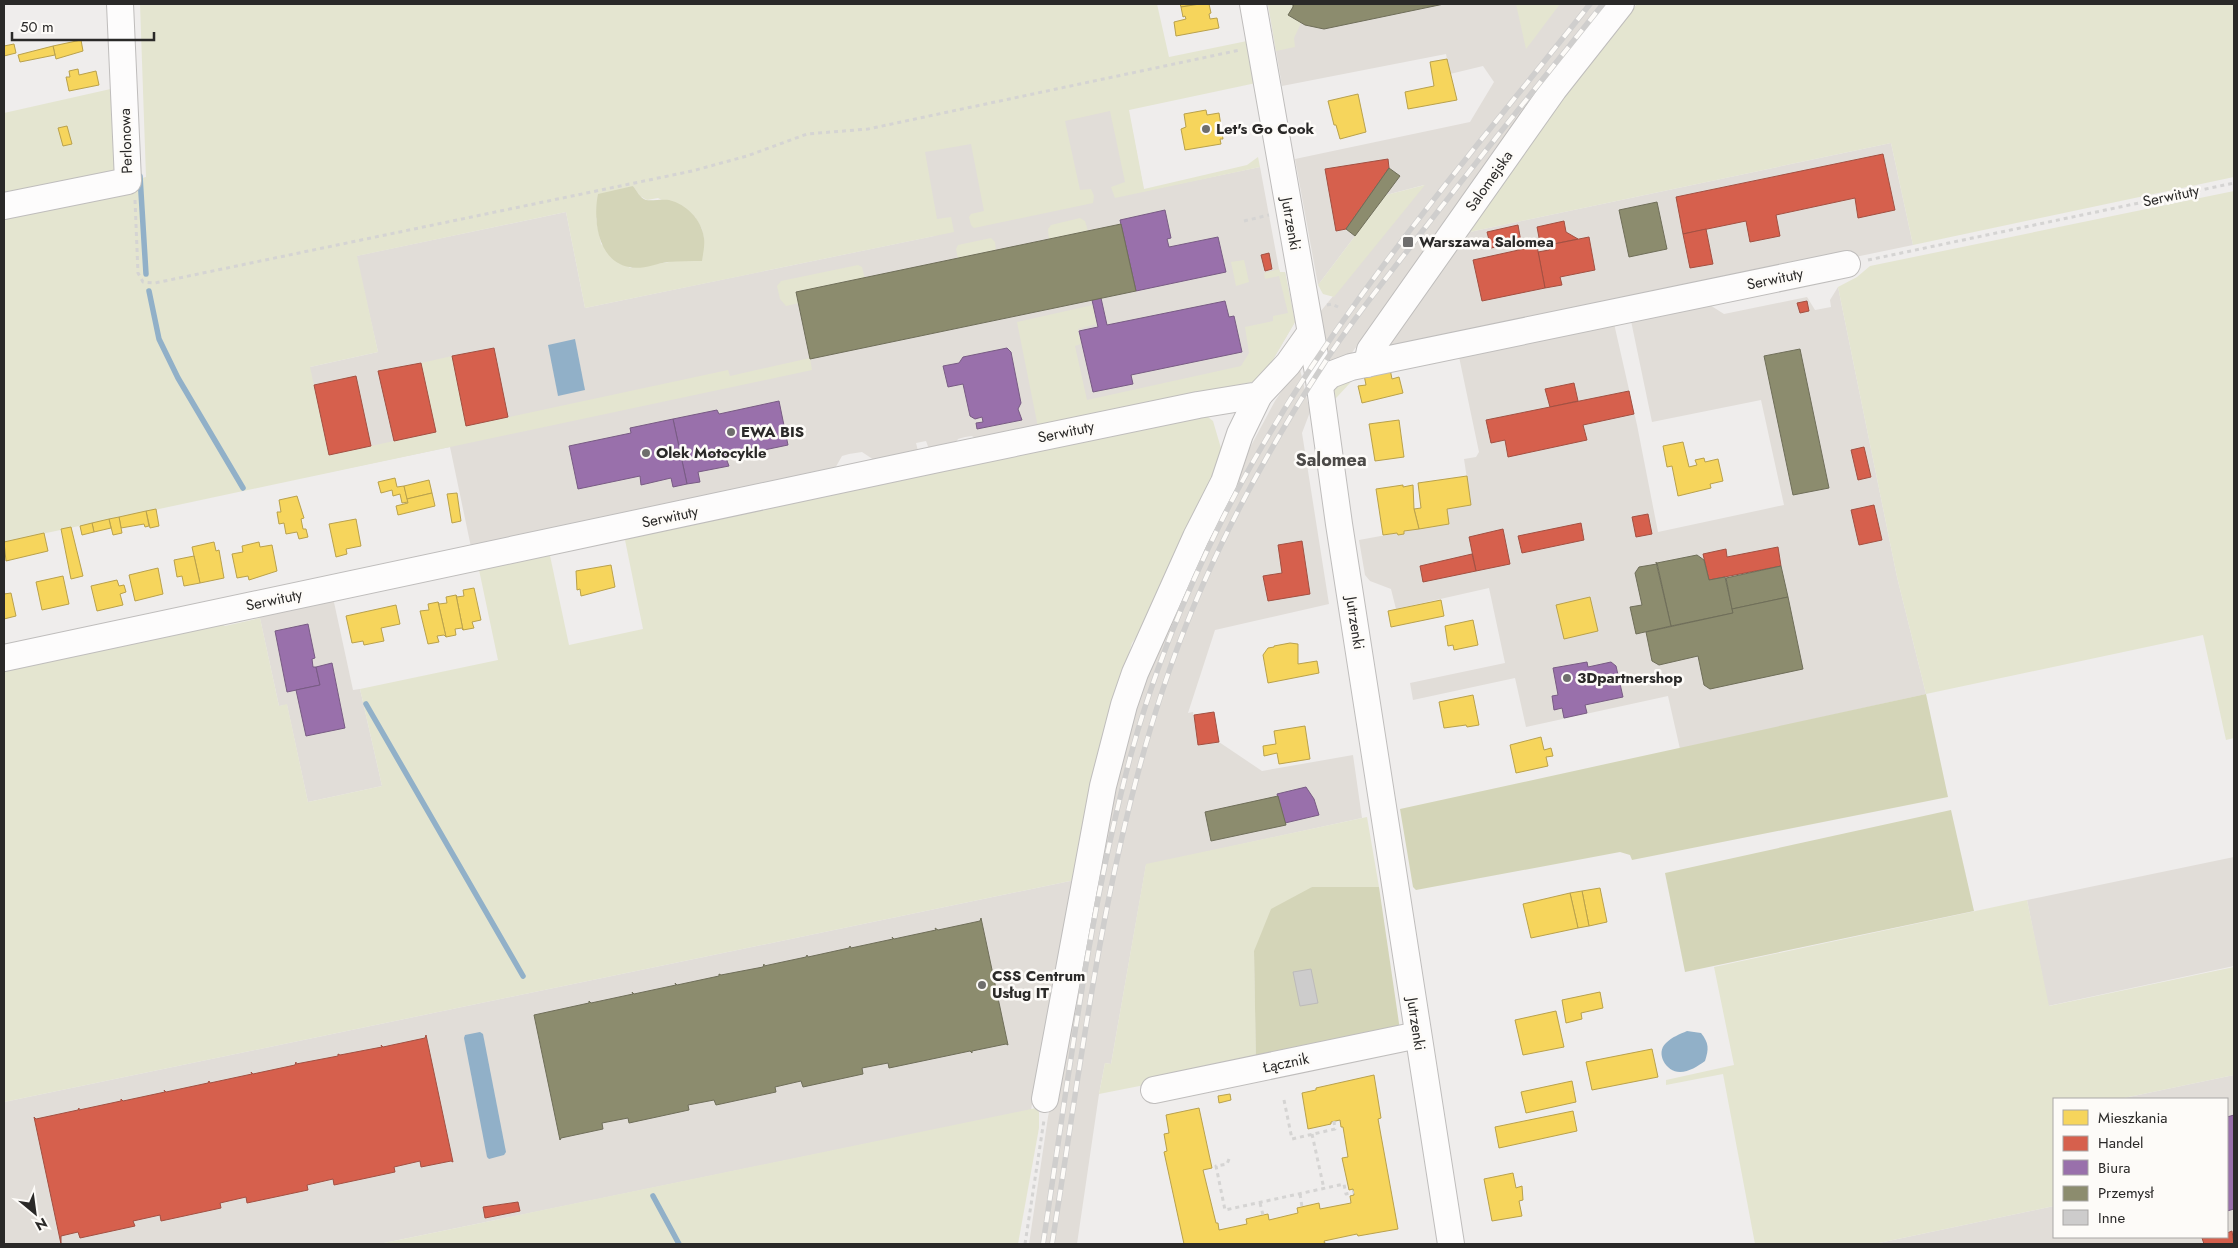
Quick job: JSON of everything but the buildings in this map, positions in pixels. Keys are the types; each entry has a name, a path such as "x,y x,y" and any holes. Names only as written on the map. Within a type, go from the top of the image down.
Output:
{"street":[{"name":"Perlonowa","path":"4,206 128,181 120,4"},
{"name":"Jutrzenki","path":"1253,4 1320,385 1339,524 1451,1244"},
{"name":"Salomejska","path":"1367,364 1370,350 1490,179 1554,89 1621,4"},
{"name":"Serwituty","path":"1320,385 1330,375 1367,364 1847,264"},
{"path":"1045,1099 1103,786 1124,704 1135,673 1196,537 1224,482 1240,434 1259,395 1288,364 1310,333"},
{"name":"Serwituty","path":"4,658 946,457 1198,405 1259,395"},
{"name":"Łącznik","path":"1154,1090 1418,1036"}],"path":[{"path":"128,181 135,198 138,273 143,282 155,283 692,171 747,156 807,134 868,129 1117,78 1260,46"},
{"name":"Serwituty","path":"1847,264 2234,183"},
{"path":"1244,221 1269,215"},
{"path":"1025,1244 1044,1125 1045,1099"},
{"path":"1284,1100 1292,1139 1335,1129 1334,1121"},
{"path":"1312,1134 1324,1189"},
{"path":"1229,1158 1226,1164 1216,1166 1225,1210 1344,1184 1346,1194 1354,1192"},
{"path":"1300,1194 1302,1207"},
{"path":"1260,1203 1263,1215"}],"shaded area":[{"path":"1268,4 1612,4 1456,217 1344,363 1327,366 1316,317 1424,185 1386,195 1318,285 1295,159 1470,122 1494,82 1483,66 1450,74 1446,54 1282,86"},
{"path":"1126,98 1144,191 1260,167 1279,269 1280,272 1285,272 1295,322 1261,380 976,439 972,436 965,437 958,439 955,444 929,449 926,441 916,443 918,451 874,460 862,452 849,454 842,456 834,470 471,547 450,447 306,477 310,367 378,352 356,256 566,212 585,308 934,236 915,140"},
{"path":"1891,143 1913,245 1383,355 1443,262 1465,233"},
{"path":"1838,287 1897,577 1926,694 1680,749 1668,696 1526,727 1515,678 1413,700 1410,683 1505,663 1489,588 1396,609 1391,589 1370,581 1365,575 1359,540 1397,533 1398,535 1404,534 1404,531 1448,524 1447,509 1471,505 1464,459 1476,457 1479,452 1458,352 1613,319 1637,425 1658,532 1784,505 1761,400 1652,422 1630,316 1702,300 1724,314 1807,297 1815,310 1831,307 1830,300"},
{"path":"1299,365 1310,412 1302,433 1329,604 1215,630 1188,713 1193,712 1199,745 1219,742 1262,771 1353,755 1362,818 1146,865 1111,1064 1105,1063 1099,1094 1077,1244 1029,1244 1048,1117 1130,716 1215,513 1275,401"},
{"path":"332,593 353,690 360,689 382,786 308,802 287,705 279,706 258,609"},
{"path":"2234,857 2234,966 2048,1006 2027,900"},
{"path":"1075,880 1031,1110 379,1244 4,1244 4,1102"},
{"path":"2234,1075 2234,1244 1874,1244 2053,1206 2053,1238 2228,1238 2228,1098 2124,1098"}],"green space":[{"path":"140,4 1157,4 1169,57 1247,41 1256,83 1129,110 1144,189 1247,165 1258,157 1260,167 1115,198 1111,187 1125,182 1110,111 1065,121 1080,190 1091,189 1094,196 1093,203 974,228 969,217 971,214 984,211 971,144 925,152 937,219 951,217 954,232 585,308 566,212 357,256 378,352 310,367 329,455 436,432 421,363 452,356 467,426 728,370 730,376 810,358 812,370 4,542 4,215 146,177","holes":["633,186 640,196 647,200 658,198 695,217 702,229 704,239 669,262 630,268 601,244 596,218"]},
{"path":"1268,4 1293,4 1288,15 1301,23 1294,38 1295,47 1276,51"},
{"path":"1516,4 1560,4 1526,49"},
{"path":"1637,4 2234,4 2234,177 1913,245 1891,143 1465,233 1522,144"},
{"path":"115,88 117,171 4,195 4,113"},
{"path":"1425,185 1334,297 1323,294 1318,285 1386,195"},
{"path":"633,186 644,199 675,202 687,209 697,219 704,238 702,261 667,262 634,268 618,263 610,257 604,248 597,227 598,194"},
{"path":"2234,191 2234,738 2226,740 2203,635 1926,694 1897,577 1838,287 1857,277 1870,266"},
{"path":"1080,218 1085,221 1088,231 1049,240 1048,229 1051,225"},
{"path":"991,238 995,242 996,251 958,259 956,249 958,245"},
{"path":"1244,260 1249,282 1236,286 1231,262"},
{"path":"858,265 862,267 865,279 799,303 786,306 780,299 777,286 781,281"},
{"path":"1279,269 1280,272 1285,272 1295,322 1261,380 1038,427 1017,322 1093,305 1097,324 1078,329 1081,344 1075,346 1087,400 1241,366 1249,353 1245,327 1273,321 1273,316 1288,313 1279,276 1265,279 1264,273"},
{"path":"1363,369 1337,397 1335,399 1333,381"},
{"path":"1203,413 1213,421 1223,455 1145,625 1132,643 1115,699 1075,880 4,1102 4,666 218,622 225,626 260,618 279,706 287,704 308,802 382,786 360,689 498,660 478,565 549,551 569,645 643,629 624,535"},
{"path":"1926,694 1948,797 1632,860 1630,855 1620,852 1416,890 1413,887 1400,809"},
{"path":"1951,810 1974,911 1685,972 1665,873"},
{"path":"1367,817 1379,887 1312,887 1254,951 1256,1063 1099,1094 1105,1063 1111,1064 1146,864"},
{"path":"1312,887 1379,887 1400,1030 1256,1063 1254,951 1271,909"},
{"path":"2027,900 2049,1006 2234,967 2234,1075 2124,1098 2053,1098 2053,1206 1874,1244 1755,1244 1723,1074 1666,1085 1666,1080 1734,1065 1714,967"},
{"path":"1036,1108 1039,1112 1039,1128 1018,1244 379,1244"}],"water":[{"path":"575,339 585,390 558,396 548,345"},
{"path":"1687,1031 1701,1033 1706,1040 1708,1050 1705,1061 1683,1072 1675,1071 1670,1069 1662,1057 1663,1047 1671,1039"},
{"path":"480,1032 483,1034 506,1152 504,1155 489,1159 487,1157 464,1038 465,1035"}],"waterway":[{"path":"140,176 146,274"},
{"path":"149,291 159,339 178,378 243,488"},
{"path":"366,704 523,976"},
{"path":"653,1196 679,1244"}],"railway":[{"path":"1043,1244 1080,1000 1115,818 1148,697 1170,636 1196,576 1223,518 1261,448 1302,381 1393,252 1590,4"},
{"path":"1052,1244 1084,1035 1109,897 1124,828 1162,692 1194,605 1254,480 1300,401 1336,345 1421,233 1603,4"}],"place":[{"name":"Let's Go Cook","path":"1206,129"},
{"name":"Warszawa Salomea","path":"1408,242"},
{"name":"EWA BIS","path":"731,432"},
{"name":"Olek Motocykle","path":"646,453"},
{"name":"3Dpartnershop","path":"1567,678"},
{"name":"CSS Centrum Usług IT","path":"982,985"}],"district":[{"name":"Salomea","path":"1331,460"}]}
